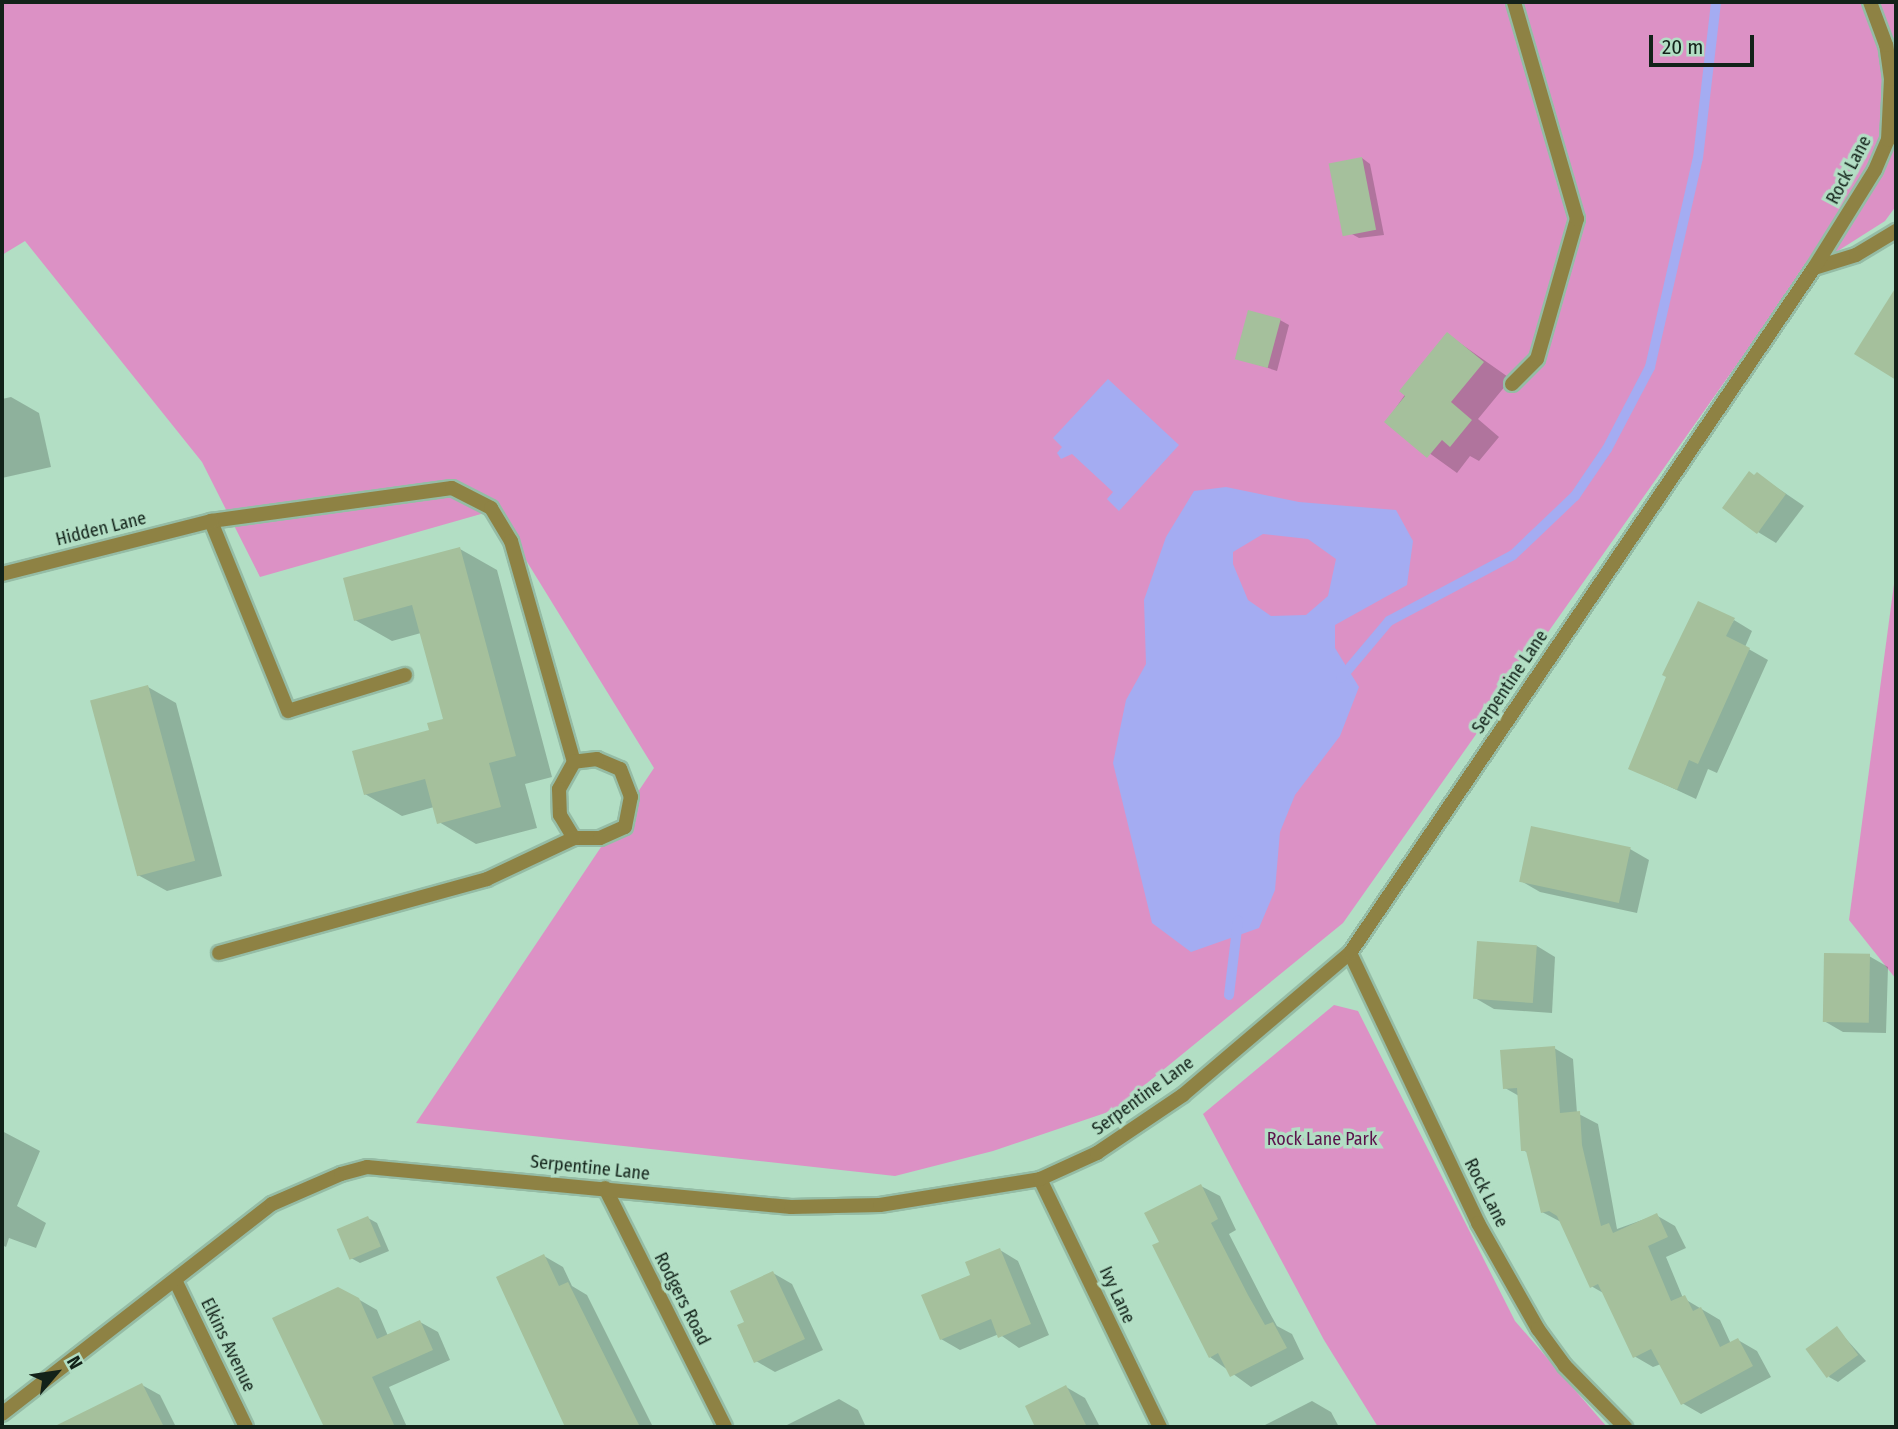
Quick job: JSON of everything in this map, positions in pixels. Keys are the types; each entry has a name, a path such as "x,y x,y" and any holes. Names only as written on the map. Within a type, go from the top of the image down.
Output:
{"street":[{"path":"1512,384 1537,359 1577,219 1514,2"},
{"name":"Rock Lane","path":"1814,268 1875,170 1888,140 1891,79 1886,44 1870,2"},
{"path":"1814,268 1857,255 1896,231"},
{"name":"Serpentine Lane","path":"2,1414 272,1204 317,1181 367,1167 791,1207 867,1206 1040,1179 1133,1131 1350,953 1814,268"},
{"name":"Hidden Lane","path":"2,574 211,521 452,488 491,508 511,541 574,762"},
{"path":"211,521 288,711 405,675"},
{"path":"219,953 486,879 574,838 600,838 625,827 631,797 620,769 597,759 574,762 559,789 560,815 574,838"},
{"name":"Rock Lane","path":"1350,953 1472,1211 1538,1329 1565,1366 1625,1427"},
{"name":"Ivy Lane","path":"1040,1179 1160,1427"},
{"name":"Rodgers Road","path":"605,1188 724,1427"},
{"name":"Elkins Avenue","path":"175,1280 246,1427"}],"green space":[{"path":"2,2 1896,2 1896,206 1885,221 1800,275 1343,923 1114,1110 993,1151 895,1176 416,1123 654,768 495,510 260,577 202,462 25,241 2,255"},
{"path":"1896,569 1896,979 1849,920"},
{"name":"Rock Lane Park","path":"1334,1005 1358,1011 1515,1321 1607,1427 1378,1427 1324,1340 1203,1114"}],"water":[{"path":"1108,379 1179,445 1119,511 1107,499 1113,492 1072,454 1061,459 1057,453 1062,447 1053,438"},
{"path":"1226,487 1299,502 1396,510 1413,541 1407,585 1335,625 1335,648 1359,687 1340,736 1295,795 1280,832 1275,890 1259,928 1191,952 1152,923 1113,763 1126,700 1146,664 1144,600 1166,537 1194,491","holes":["1263,534 1308,539 1336,559 1328,596 1306,615 1271,616 1248,600 1233,564 1233,552"]}],"building":[{"path":"1362,157 1376,230 1343,236 1329,163"},
{"path":"1896,287 1896,380 1854,354"},
{"path":"1248,310 1281,319 1268,368 1235,359"},
{"path":"1447,332 1484,362 1451,402 1472,420 1450,447 1442,440 1427,458 1384,422 1405,396 1399,391"},
{"path":"1749,471 1754,475 1757,472 1786,494 1757,534 1722,508"},
{"path":"460,547 516,756 489,763 501,807 437,824 425,779 364,795 352,751 429,730 427,723 443,719 412,605 354,621 343,578"},
{"path":"1698,601 1735,618 1726,636 1750,648 1698,764 1689,760 1677,790 1628,769 1666,677 1662,675"},
{"path":"148,685 195,861 137,876 90,701"},
{"path":"1531,826 1631,847 1619,903 1519,882"},
{"path":"1477,941 1537,945 1533,1003 1473,999"},
{"path":"1824,953 1870,954 1869,1023 1823,1022"},
{"path":"1555,1046 1560,1113 1580,1111 1582,1145 1601,1226 1609,1223 1613,1233 1657,1213 1668,1237 1648,1246 1671,1301 1685,1295 1693,1311 1701,1307 1720,1347 1738,1338 1753,1366 1681,1405 1651,1349 1633,1358 1598,1284 1590,1288 1557,1216 1549,1211 1541,1213 1526,1151 1521,1151 1517,1088 1503,1089 1500,1050"},
{"path":"1201,1184 1218,1219 1211,1223 1248,1295 1265,1325 1273,1322 1287,1348 1230,1377 1218,1353 1209,1358 1152,1245 1159,1242 1144,1213"},
{"path":"368,1216 381,1246 350,1260 337,1229"},
{"path":"1000,1248 1031,1324 998,1338 991,1319 940,1340 921,1295 970,1275 965,1262"},
{"path":"544,1254 559,1286 568,1282 640,1427 565,1427 496,1277"},
{"path":"773,1271 805,1339 754,1363 737,1325 744,1322 730,1291"},
{"path":"338,1287 359,1298 377,1339 420,1320 433,1350 372,1377 395,1427 324,1427 272,1318"},
{"path":"1837,1326 1858,1355 1827,1378 1805,1349"},
{"path":"142,1383 164,1427 53,1427"},
{"path":"1066,1385 1087,1427 1035,1427 1025,1406"}],"waterway":[{"path":"1341,678 1389,621 1513,555 1575,496 1607,449 1650,367 1698,158 1716,2"},
{"path":"1229,995 1238,921"}]}
